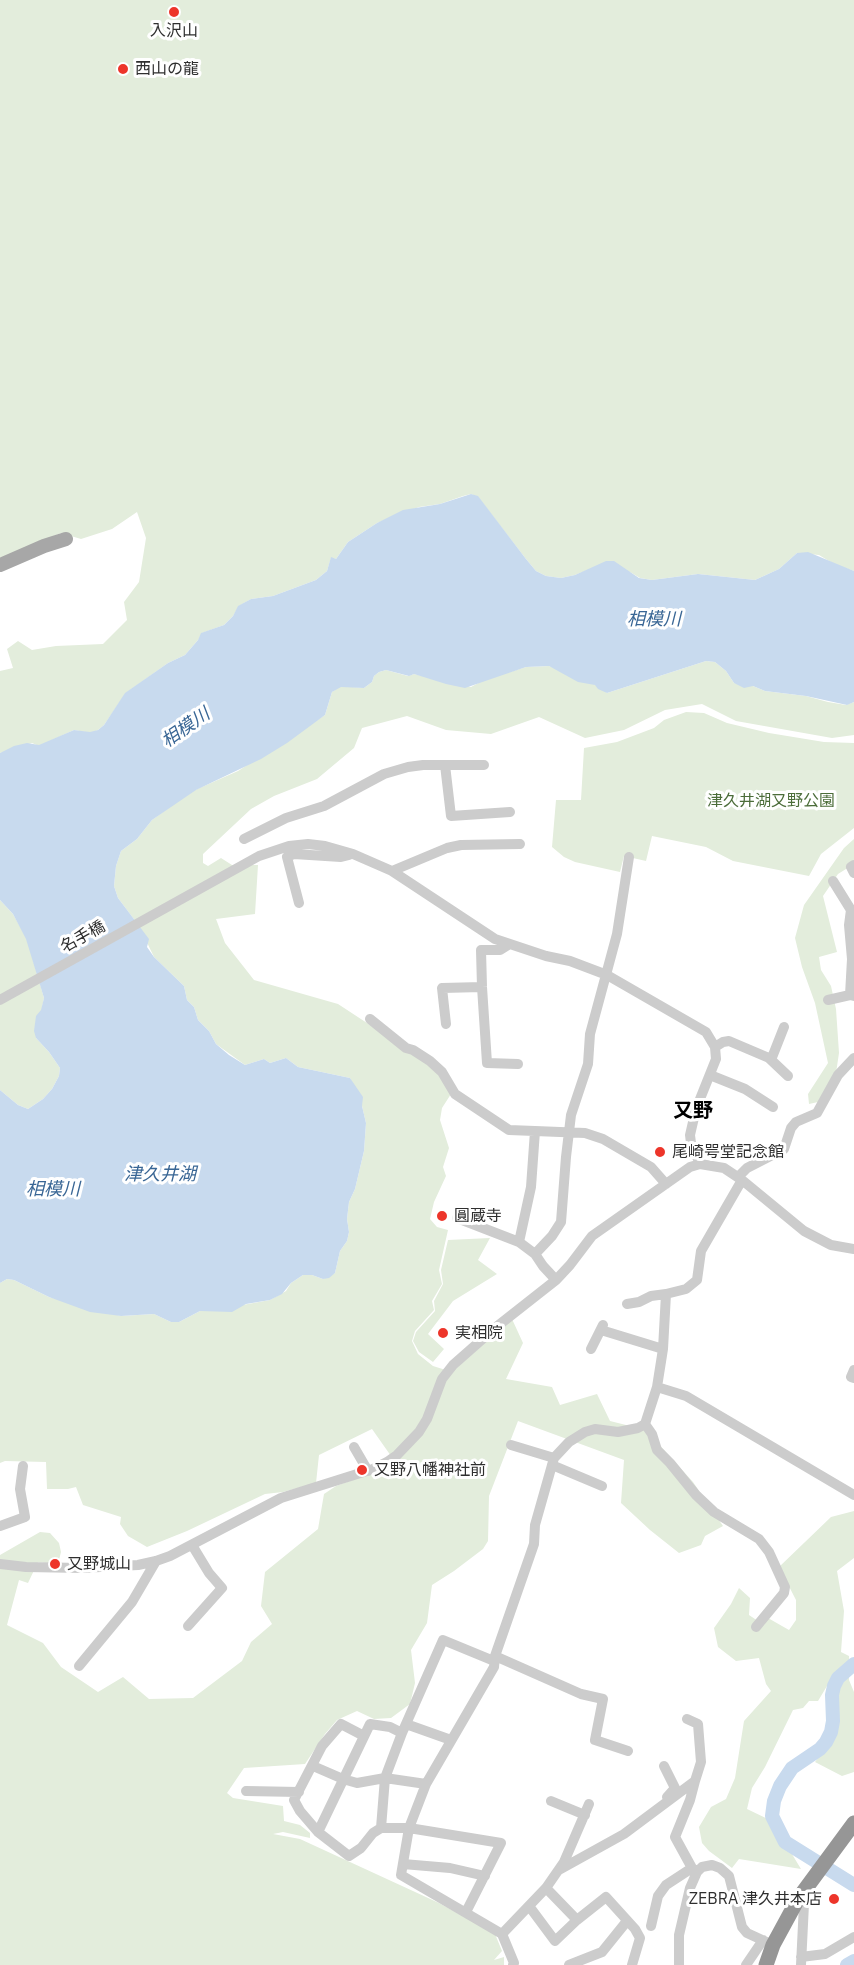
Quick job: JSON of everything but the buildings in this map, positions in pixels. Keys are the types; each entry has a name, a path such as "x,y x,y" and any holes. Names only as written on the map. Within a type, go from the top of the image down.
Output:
{"highway":[{"path":"766,1965 768,1942 854,1823"}],"main road":[{"path":"0,565 66,539"}],"street":[{"path":"445,765 451,816 510,812"},
{"path":"271,839 286,818 324,806 384,774 408,767 484,765"},
{"path":"244,839 271,839 289,846 308,844 325,846 353,854 392,871 483,933 508,945 570,961 607,975 701,1028 709,1035 715,1047 716,1059 696,1109 690,1135 700,1164"},
{"name":"名手橋","path":"3,999 174,904 234,868 271,839"},
{"path":"392,871 447,848 461,845 520,844"},
{"path":"298,903 287,857 294,854 341,857 353,854"},
{"path":"535,1254 552,1236 561,1222 571,1116 588,1064 590,1035 617,934 629,857"},
{"path":"854,865 851,867 854,873"},
{"path":"828,1000 852,995 849,925 852,909 833,881"},
{"path":"508,945 500,950 481,950 487,1063 518,1064"},
{"path":"446,1024 442,988 482,987"},
{"path":"370,1019 406,1048 430,1061 442,1072 454,1094 509,1130 570,1131 603,1139 651,1167 666,1185"},
{"path":"771,1060 784,1027"},
{"path":"715,1047 729,1041 771,1060 788,1076"},
{"path":"627,1304 639,1302 651,1296 686,1289 697,1280 701,1251 747,1168 784,1149 791,1128 796,1122 817,1113 838,1075 854,1058"},
{"path":"710,1075 745,1089 772,1107"},
{"path":"519,1242 531,1187 535,1131"},
{"path":"0,1564 82,1568 138,1565 156,1561 192,1545 281,1498 368,1471 387,1462 419,1432 427,1419 442,1379 453,1365 495,1328 556,1280 592,1236 684,1170 700,1164 724,1168 740,1178 804,1231 831,1245 854,1249"},
{"path":"457,1218 519,1242 535,1254 556,1280"},
{"path":"513,1965 502,1934 401,1875 409,1828 426,1784 494,1668 494,1658 534,1544 535,1525 553,1462 569,1442 585,1432 595,1429 618,1432 638,1428 645,1424 657,1387 663,1349 666,1294"},
{"path":"591,1349 602,1327 663,1349"},
{"path":"854,1370 851,1377 854,1378"},
{"path":"657,1387 686,1396 854,1495"},
{"path":"645,1424 652,1434 657,1450 696,1495 714,1512 759,1539 769,1552 785,1587 784,1593 756,1627"},
{"path":"511,1445 602,1486"},
{"path":"354,1447 368,1471"},
{"path":"0,1526 25,1517 21,1490 23,1466"},
{"path":"188,1626 222,1588 209,1573 192,1545"},
{"path":"79,1666 132,1602 156,1561"},
{"path":"381,1828 385,1778 443,1640 494,1658 581,1694 603,1699 595,1740 628,1751"},
{"path":"679,1965 679,1935 694,1870 675,1837 690,1800 701,1762 698,1724 687,1719"},
{"path":"364,1736 341,1724 322,1746 294,1800 300,1811 318,1832 350,1856 362,1848 373,1833 381,1828 409,1828 501,1843 466,1912"},
{"path":"318,1832 370,1724 451,1740"},
{"path":"313,1766 357,1783 385,1778 426,1784"},
{"path":"661,1807 675,1788 664,1766"},
{"path":"559,1870 624,1834 695,1780"},
{"path":"246,1791 299,1792"},
{"path":"502,1934 546,1888 559,1870 587,1809 551,1801"},
{"path":"403,1864 450,1868 485,1876"},
{"path":"651,1926 657,1896 666,1885 702,1867 712,1865 720,1868 729,1876 742,1927 747,1933 768,1942 746,1965"},
{"path":"546,1888 577,1920"},
{"path":"529,1906 555,1941 606,1897 635,1929 640,1938 632,1965"},
{"path":"798,1899 804,1904 801,1961 825,1954 854,1937"},
{"path":"569,1965 602,1952 627,1921"}],"green space":[{"path":"0,0 854,0 854,571 834,564 819,555 797,553 779,569 755,580 698,574 652,580 640,578 630,572 590,569 561,578 546,576 536,571 478,497 471,494 440,504 419,507 377,523 348,542 336,559 331,558 327,571 316,580 273,596 251,599 239,606 224,625 202,633 185,655 168,663 126,693 98,730 91,733 74,730 39,746 32,743 0,753 0,671 13,668 7,649 18,641 32,650 56,646 103,644 127,620 124,602 139,582 146,538 137,512 112,529 81,539 61,533 0,558"},
{"path":"706,661 715,662 726,671 734,683 753,686 765,691 806,696 846,705 854,702 854,735 832,738 736,721 702,704 665,710 624,730 585,738 539,717 491,734 446,730 407,716 362,728 354,748 317,779 274,796 251,809 203,854 203,863 208,866 221,858 232,865 258,865 255,914 216,919 225,943 254,980 338,1004 425,1061 441,1076 451,1094 442,1108 440,1120 449,1148 443,1167 446,1176 434,1202 430,1219 437,1227 448,1230 439,1270 442,1284 432,1301 434,1310 415,1331 412,1341 418,1354 433,1366 452,1372 512,1319 523,1343 506,1379 552,1387 560,1405 597,1394 610,1421 646,1430 693,1482 723,1526 705,1536 701,1545 679,1553 621,1503 624,1460 518,1421 489,1496 488,1541 483,1549 432,1585 427,1623 411,1650 415,1683 410,1704 391,1718 374,1719 357,1711 337,1720 305,1764 244,1768 227,1793 233,1798 283,1806 284,1821 300,1825 310,1833 310,1838 283,1832 273,1834 300,1839 439,1903 495,1934 502,1951 494,1960 504,1957 504,1965 0,1965 0,1555 40,1532 50,1533 59,1543 61,1552 58,1564 38,1562 28,1583 19,1580 7,1625 43,1643 61,1667 98,1692 123,1677 149,1699 193,1698 242,1661 251,1642 272,1624 261,1606 265,1572 318,1529 324,1494 336,1486 391,1466 391,1456 372,1429 319,1455 316,1483 283,1492 265,1494 147,1547 128,1536 120,1524 121,1517 83,1505 76,1487 47,1489 46,1462 5,1461 0,1463 0,1283 7,1279 14,1280 49,1297 121,1316 154,1314 171,1322 179,1322 200,1311 270,1300 286,1291 291,1283 303,1275 323,1279 335,1273 340,1251 347,1241 349,1232 347,1219 349,1202 355,1189 364,1151 366,1123 362,1106 350,1078 298,1067 286,1058 270,1063 264,1059 245,1065 216,1044 209,1031 198,1020 194,1007 187,1000 184,986 154,957 139,926 118,898 114,886 116,866 121,851 137,839 152,820 178,801 195,790 238,771 325,715 332,692 341,686 364,688 379,672 386,670 408,676 414,674 471,687 484,680 526,667 549,666 596,685 607,693"},
{"name":"津久井湖又野公園","path":"686,712 704,713 727,723 769,733 824,742 854,743 854,828 821,854 809,876 733,861 706,847 652,836 646,861 624,856 620,872 575,862 564,857 552,847 556,800 581,800 584,748 617,742 654,728 664,720"},
{"path":"854,839 854,864 838,874 823,896 837,952 819,957 821,970 831,986 836,1009 839,1053 836,1073 818,1102 809,1104 808,1094 828,1063 815,1003 802,967 795,938 804,905 844,848"},
{"path":"0,900 13,914 27,939 44,998 36,1038 60,1068 59,1076 52,1089 43,1099 28,1109 18,1105 0,1090"},
{"path":"490,1238 478,1260 497,1274 453,1301 428,1334 444,1349 433,1362 419,1352 413,1341 416,1332 435,1311 434,1301 443,1284 441,1270 448,1240"},
{"path":"854,1511 854,1558 837,1571 844,1611 841,1652 849,1656 849,1680 854,1692 854,1772 842,1776 815,1762 836,1734 839,1701 827,1686 818,1701 809,1701 803,1708 793,1710 752,1788 747,1809 772,1821 801,1869 739,1859 732,1868 702,1843 699,1827 711,1807 726,1799 735,1778 744,1721 771,1691 766,1684 759,1658 736,1661 718,1647 714,1628 739,1588 750,1598 749,1615 764,1625 768,1618 789,1630 796,1620 796,1600 779,1567 831,1517"}],"water":[{"name":"津久井湖","path":"471,494 478,496 536,571 546,576 561,578 575,575 606,561 614,561 639,578 652,580 698,574 755,580 779,569 797,553 808,552 854,571 854,702 847,705 806,696 765,691 753,686 744,688 734,683 726,671 715,662 706,661 607,693 595,685 578,682 549,666 526,667 465,688 414,674 409,676 386,670 374,676 372,682 364,688 341,687 332,692 325,715 287,743 261,759 196,790 152,820 137,839 121,851 116,866 114,886 118,898 149,939 147,947 154,957 184,986 187,1000 194,1007 198,1020 209,1031 216,1044 245,1065 264,1059 270,1063 286,1058 298,1067 350,1078 363,1097 362,1106 366,1123 364,1151 355,1189 349,1202 347,1241 340,1251 335,1273 323,1279 303,1275 291,1283 282,1294 270,1300 246,1304 232,1312 200,1311 179,1322 171,1322 154,1314 121,1316 90,1312 49,1297 14,1280 7,1279 0,1283 0,1090 18,1105 28,1109 43,1099 52,1089 59,1076 60,1068 36,1038 34,1031 36,1016 41,1010 44,998 26,939 13,914 0,900 0,753 27,743 39,745 74,730 90,732 98,730 104,725 125,693 168,663 185,655 201,633 224,625 233,616 238,606 251,599 273,596 316,580 327,571 331,557 336,559 348,542 377,523 403,510 440,504"}],"waterway":[{"path":"854,1664 838,1678 834,1686 833,1721 826,1742 820,1749 792,1768 780,1786 774,1801 772,1816 785,1842 854,1885"},
{"path":"847,1965 854,1961"}],"place":[{"name":"入沢山","path":"174,12"},
{"name":"西山の龍","path":"123,69"},
{"name":"尾崎咢堂記念館","path":"660,1152"},
{"name":"圓蔵寺","path":"442,1216"},
{"name":"実相院","path":"443,1333"},
{"name":"又野八幡神社前","path":"362,1470"},
{"name":"又野城山","path":"55,1564"},
{"name":"ZEBRA 津久井本店","path":"834,1899"}],"district":[{"name":"又野","path":"693,1111"}],"water label":[{"name":"相模川","path":"654,620"},
{"name":"相模川","path":"186,728"},
{"name":"相模川","path":"53,1190"}]}
